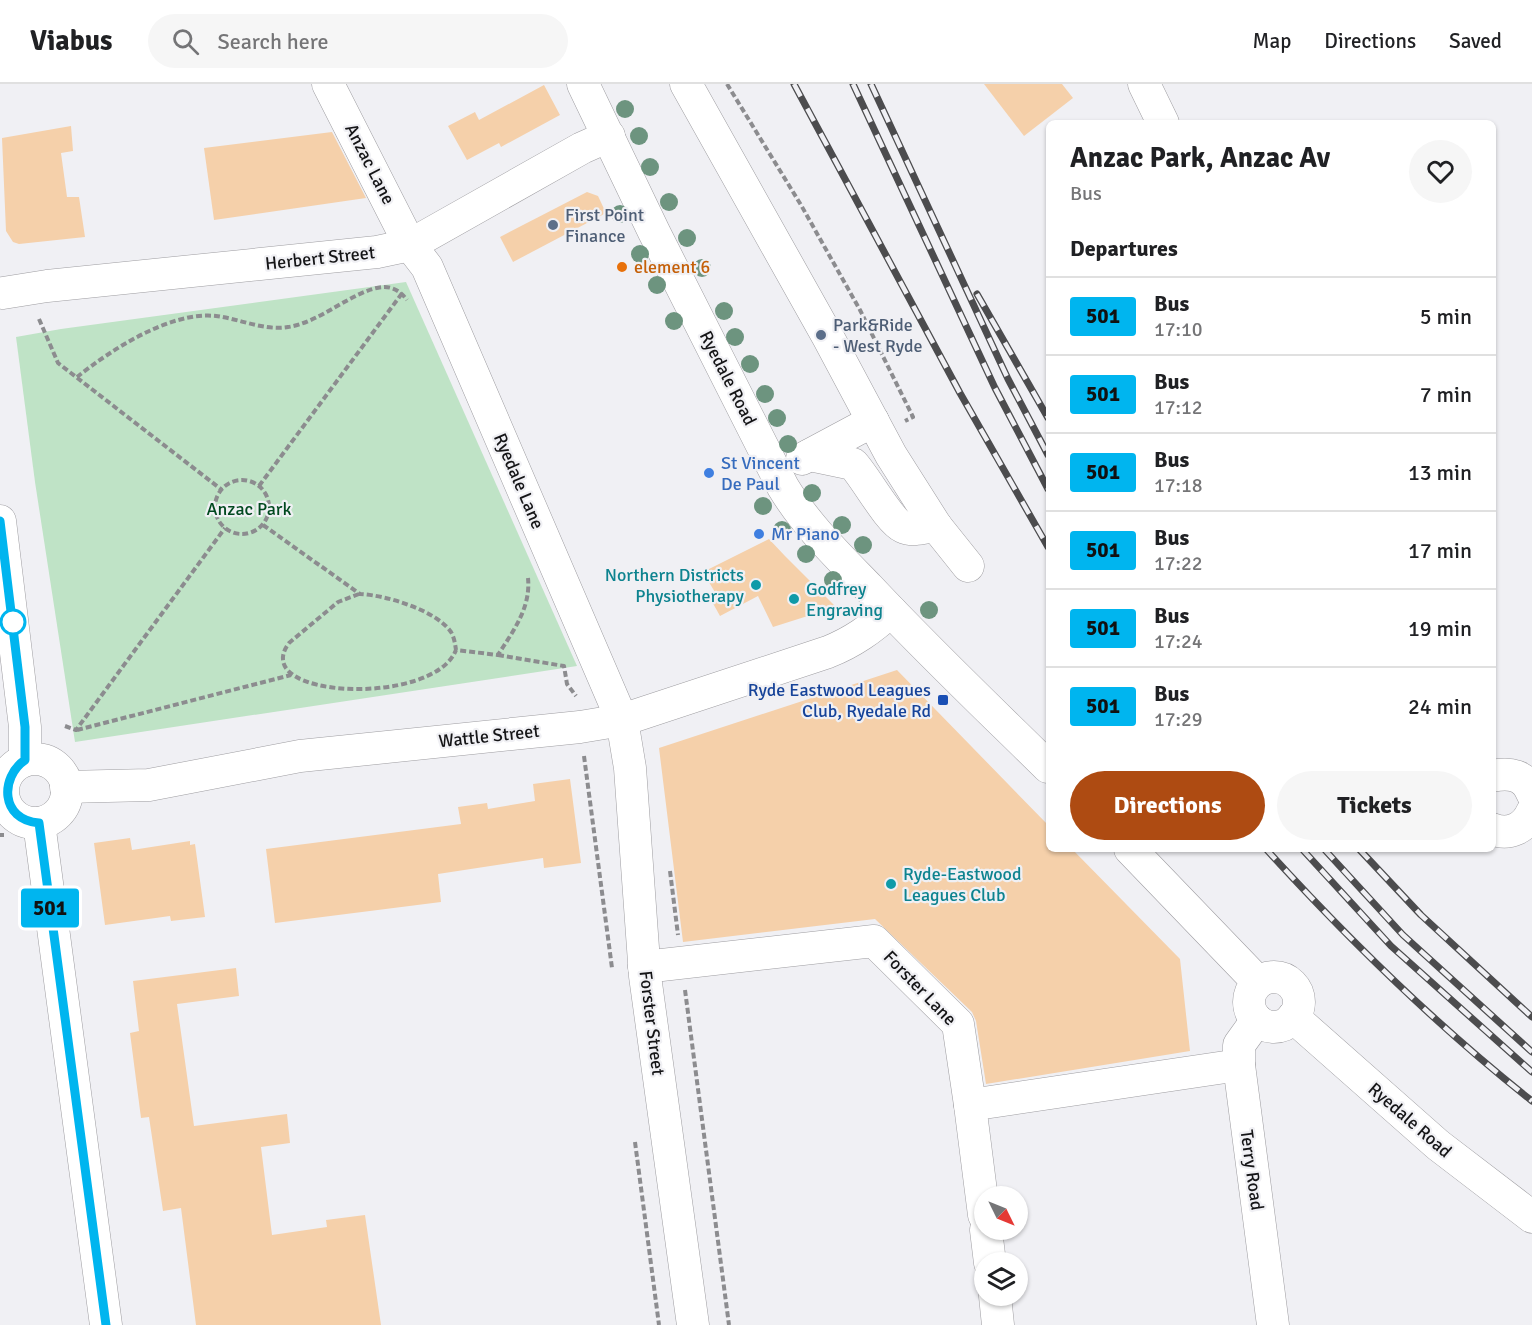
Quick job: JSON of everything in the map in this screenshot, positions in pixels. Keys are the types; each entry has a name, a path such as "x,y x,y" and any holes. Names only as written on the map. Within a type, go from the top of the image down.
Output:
{"street":[{"name":"Anzac Lane","path":"328,84 419,256"},
{"name":"Ryedale Road","path":"583,84 654,232 794,505 812,528 891,612 1046,765"},
{"path":"686,84 877,428 936,526 968,566"},
{"path":"1144,84 1162,120"},
{"name":"Herbert Street","path":"1,295 47,286 377,252 419,256 588,144 609,136"},
{"name":"Ryedale Lane","path":"419,256 622,720"},
{"path":"776,472 810,455 877,428"},
{"path":"810,455 854,464 892,517 903,527 916,529 936,526"},
{"path":"0,521 25,727 25,760"},
{"name":"Wattle Street","path":"66,787 149,785 300,756 580,727 622,720 828,652 870,631 891,612"},
{"name":"Forster Street","path":"622,720 630,768 644,967 693,1325"},
{"path":"42,759 56,766 65,779 64,803 60,811 39,823 18,818 4,802 1,792 11,768 25,760 42,759"},
{"path":"1496,775 1505,773 1524,780 1531,804 1518,829 1506,832 1496,830"},
{"path":"39,823 106,1325"},
{"path":"1133,852 1258,982"},
{"name":"Forster Lane","path":"644,967 874,940 958,1024 970,1105"},
{"path":"1273,977 1281,978 1294,987 1299,1002 1293,1017 1280,1026 1272,1026 1257,1020 1249,1001 1253,987 1258,982 1273,977"},
{"name":"Ryedale Road","path":"1293,1017 1438,1145 1532,1217"},
{"name":"Terry Road","path":"1257,1020 1239,1045 1239,1065 1273,1325"},
{"path":"980,1186 970,1105 1239,1065"},
{"path":"995,1306 998,1325"}],"path":[{"path":"727,84 801,205 860,310 913,417 877,428"},
{"path":"259,486 402,293 419,256"},
{"path":"77,377 123,346 165,325 185,319 215,316 272,328 288,327 319,317 375,289 393,288 402,293 410,303"},
{"path":"39,319 58,363 222,490"},
{"path":"244,480 259,486 265,492 269,509 263,525 257,530 240,534 225,528 216,513 218,497 222,490 236,481 244,480"},
{"path":"263,525 360,594"},
{"path":"76,730 225,528"},
{"path":"498,655 522,615 527,600 527,570"},
{"path":"360,594 391,599 435,618 452,633 456,650 453,657 436,672 397,685 356,690 336,689 304,681 291,675 283,659 284,651 290,643 338,602 360,594"},
{"path":"456,650 564,666 567,684 576,696"},
{"path":"65,726 76,730 291,675"},
{"name":"Forster Street","path":"669,865 729,1325"}],"green space":[{"name":"Anzac Park","path":"406,282 577,666 75,742 35,482 16,337"}],"building":[{"path":"984,84 1062,84 1073,98 1024,136"},
{"path":"544,85 560,115 501,147 499,143 467,160 448,126 475,112 479,120"},
{"path":"71,126 73,151 61,153 67,197 79,197 85,237 19,244 13,242 6,231 2,138"},
{"path":"332,132 366,198 214,220 204,148"},
{"name":"First Point Finance","path":"587,192 598,196 606,213 513,262 500,237"},
{"path":"769,539 836,607 773,627 758,596 720,616 710,598 716,594 703,572"},
{"name":"Ryde-Eastwood Leagues Club","path":"897,670 1046,823 1046,852 1075,852 1180,959 1190,1051 986,1084 976,1021 972,1012 875,919 683,942 659,748"},
{"path":"570,779 581,863 544,868 543,858 438,874 441,902 275,923 266,849 461,824 458,807 487,803 488,809 535,801 533,784"},
{"path":"130,838 132,850 190,841 190,845 195,844 205,917 171,921 170,916 105,925 94,843"},
{"path":"236,968 239,996 177,1004 194,1126 287,1114 290,1143 261,1147 272,1235 327,1227 326,1220 365,1215 381,1325 196,1325 181,1208 163,1211 149,1117 141,1118 130,1033 139,1031 133,981"}],"railway":[{"path":"794,84 960,393 1046,544"},
{"path":"853,84 995,388 1046,485"},
{"path":"871,84 1008,379 1046,451"},
{"path":"977,294 1046,415"},
{"path":"1269,852 1329,916 1427,1012 1532,1101"},
{"path":"1305,852 1391,946 1532,1072"},
{"path":"1327,852 1403,935 1532,1052"},
{"path":"1362,852 1421,915 1532,1017"}],"bus line":[{"name":"501","path":"0,521 25,727 25,760 11,768 3,783 2,792 4,802 18,818 39,823 106,1325"}],"place":[{"name":"First Point Finance","path":"553,225"},
{"name":"element 6","path":"622,267"},
{"name":"Park&Ride - West Ryde","path":"821,335"},
{"name":"St Vincent De Paul","path":"709,473"},
{"name":"Mr Piano","path":"759,534"},
{"name":"Northern Districts Physiotherapy","path":"756,585"},
{"name":"Godfrey Engraving","path":"794,599"},
{"name":"Ryde Eastwood Leagues Club, Ryedale Rd","path":"943,700"},
{"name":"Ryde-Eastwood Leagues Club","path":"891,884"}]}
